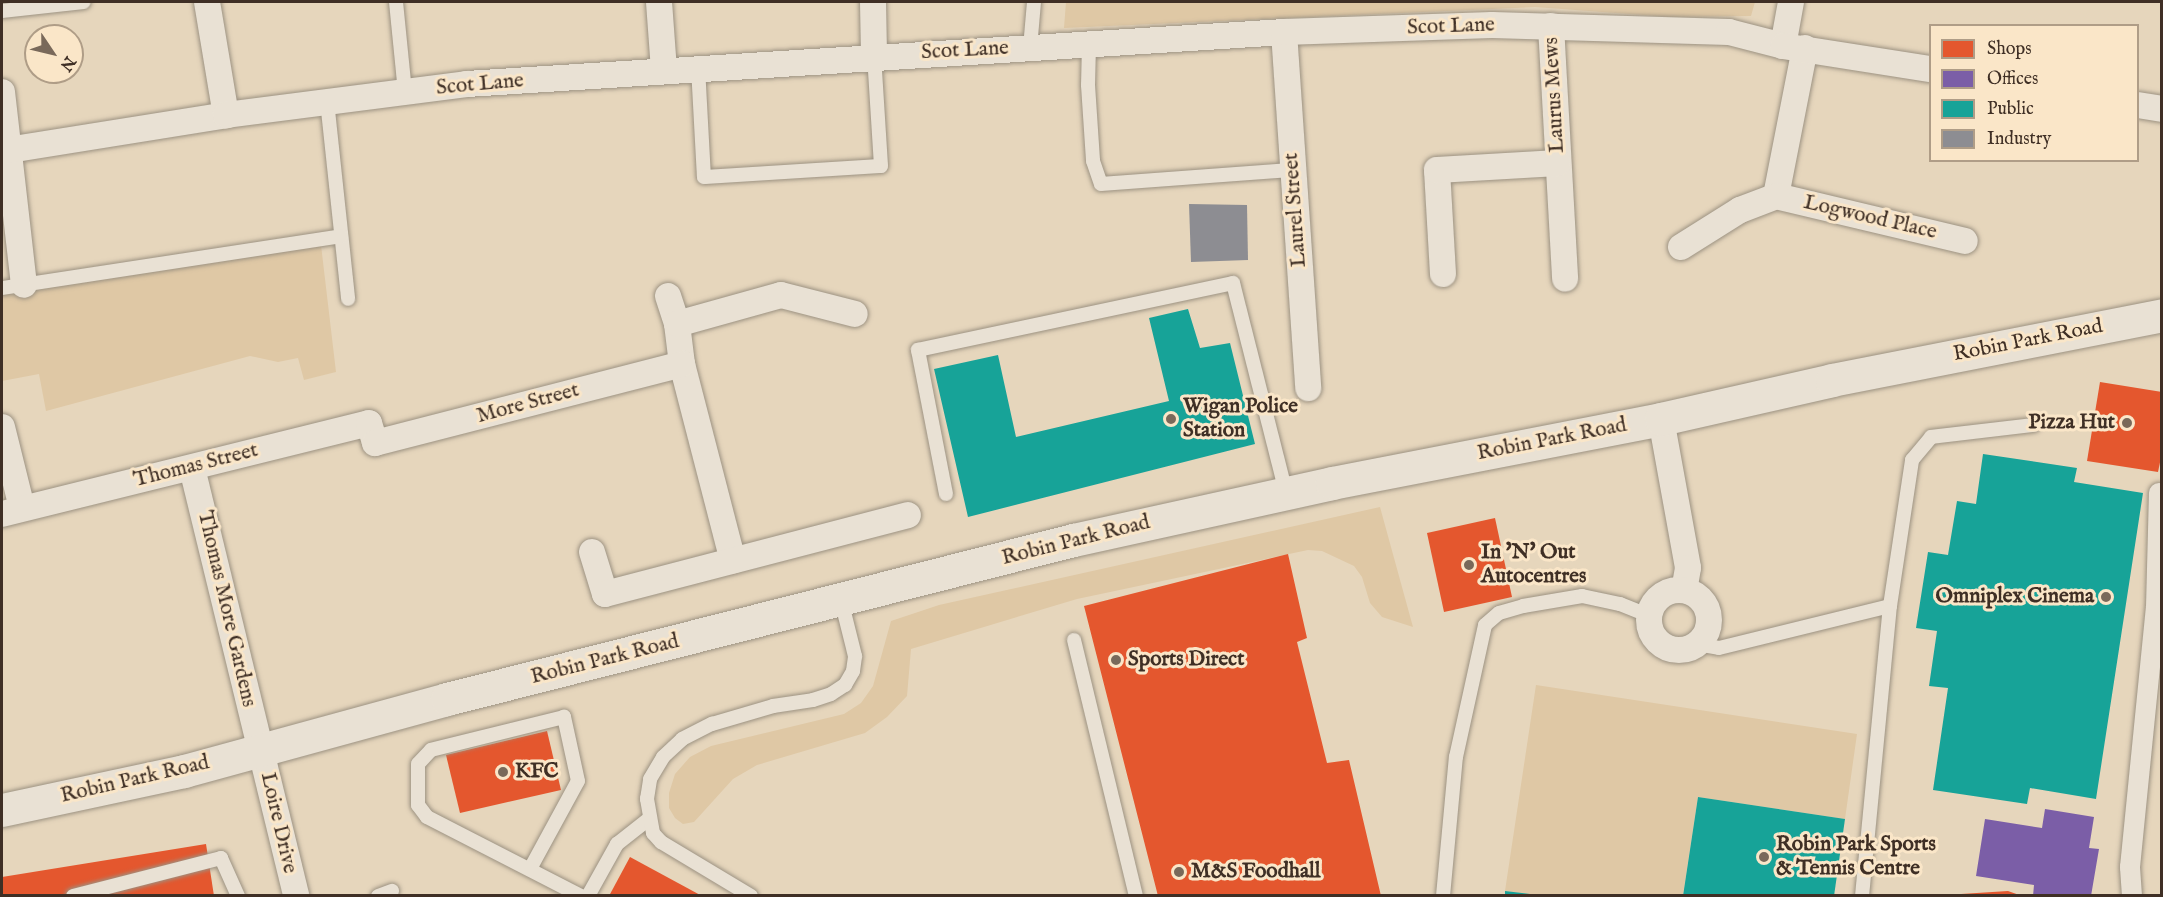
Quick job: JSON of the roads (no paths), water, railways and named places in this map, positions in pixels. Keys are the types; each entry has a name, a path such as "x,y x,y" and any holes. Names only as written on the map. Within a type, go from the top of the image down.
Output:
{"street":[{"path":"207,2 226,115"},
{"path":"658,2 664,70"},
{"path":"873,2 873,56"},
{"name":"Logwood Place","path":"1776,196 1794,47 1791,2"},
{"name":"Scot Lane","path":"5,150 226,115 467,84 873,56 1284,32 1492,25 1729,32 1794,47 1929,69"},
{"name":"Laurus Mews","path":"1551,26 1565,279"},
{"name":"Laurel Street","path":"1284,32 1308,388"},
{"path":"2,92 13,286"},
{"path":"2139,105 2162,109"},
{"name":"Laurus Mews","path":"1443,274 1437,170 1558,163"},
{"name":"Logwood Place","path":"1681,247 1740,210 1776,196 1965,240"},
{"path":"677,324 781,295 855,314"},
{"path":"668,296 677,324 682,364 733,561"},
{"name":"Robin Park Road","path":"2,810 184,771 447,699 1073,540 1286,493 1661,419 1855,376 2162,315"},
{"name":"More Street","path":"375,443 682,364"},
{"path":"1661,419 1688,568 1684,590"},
{"name":"Thomas Street","path":"12,511 369,423 375,443"},
{"path":"2,427 12,511"},
{"name":"Thomas More Gardens","path":"192,468 261,750"},
{"path":"2132,896 2130,867 2156,607 2159,493"},
{"path":"592,552 605,594 908,515"},
{"path":"1684,590 1702,600 1709,618 1704,637 1697,644 1678,650 1660,643 1653,635 1648,616 1657,598 1665,593 1684,590"},
{"name":"Loire Drive","path":"261,750 296,896"}],"lane":[{"path":"2,11 84,2"},
{"path":"396,2 405,92"},
{"path":"1030,48 1034,2"},
{"path":"1089,45 1088,86 1094,161 1101,184 1293,170"},
{"path":"698,68 704,177 881,166 873,56"},
{"path":"327,101 348,299"},
{"path":"13,286 341,236"},
{"path":"946,494 918,350 1233,283 1286,493"},
{"path":"1862,896 1890,606 1912,460 1931,437 2033,424"},
{"path":"1443,896 1456,757 1485,625 1499,614 1523,606 1582,596 1620,604 1648,616"},
{"path":"751,896 661,842 652,833 647,799 650,779 663,757 682,738 723,721 774,706 831,694 845,685 853,671 855,656 841,600"},
{"path":"1697,644 1719,648 1890,606"},
{"path":"1074,640 1136,896"},
{"path":"530,869 578,781 564,717 431,750 418,764 418,805 427,817 580,896"},
{"path":"588,896 616,844 650,818"},
{"path":"73,896 221,858 238,896"},
{"path":"378,896 392,891"}],"place":[{"name":"Wigan Police Station","path":"1171,419"},
{"name":"Pizza Hut","path":"2127,423"},
{"name":"In 'N' Out Autocentres","path":"1469,565"},
{"name":"Omniplex Cinema","path":"2106,597"},
{"name":"Sports Direct","path":"1116,660"},
{"name":"KFC","path":"503,772"},
{"name":"Robin Park Sports & Tennis Centre","path":"1764,857"},
{"name":"M&S Foodhall","path":"1179,872"}]}
